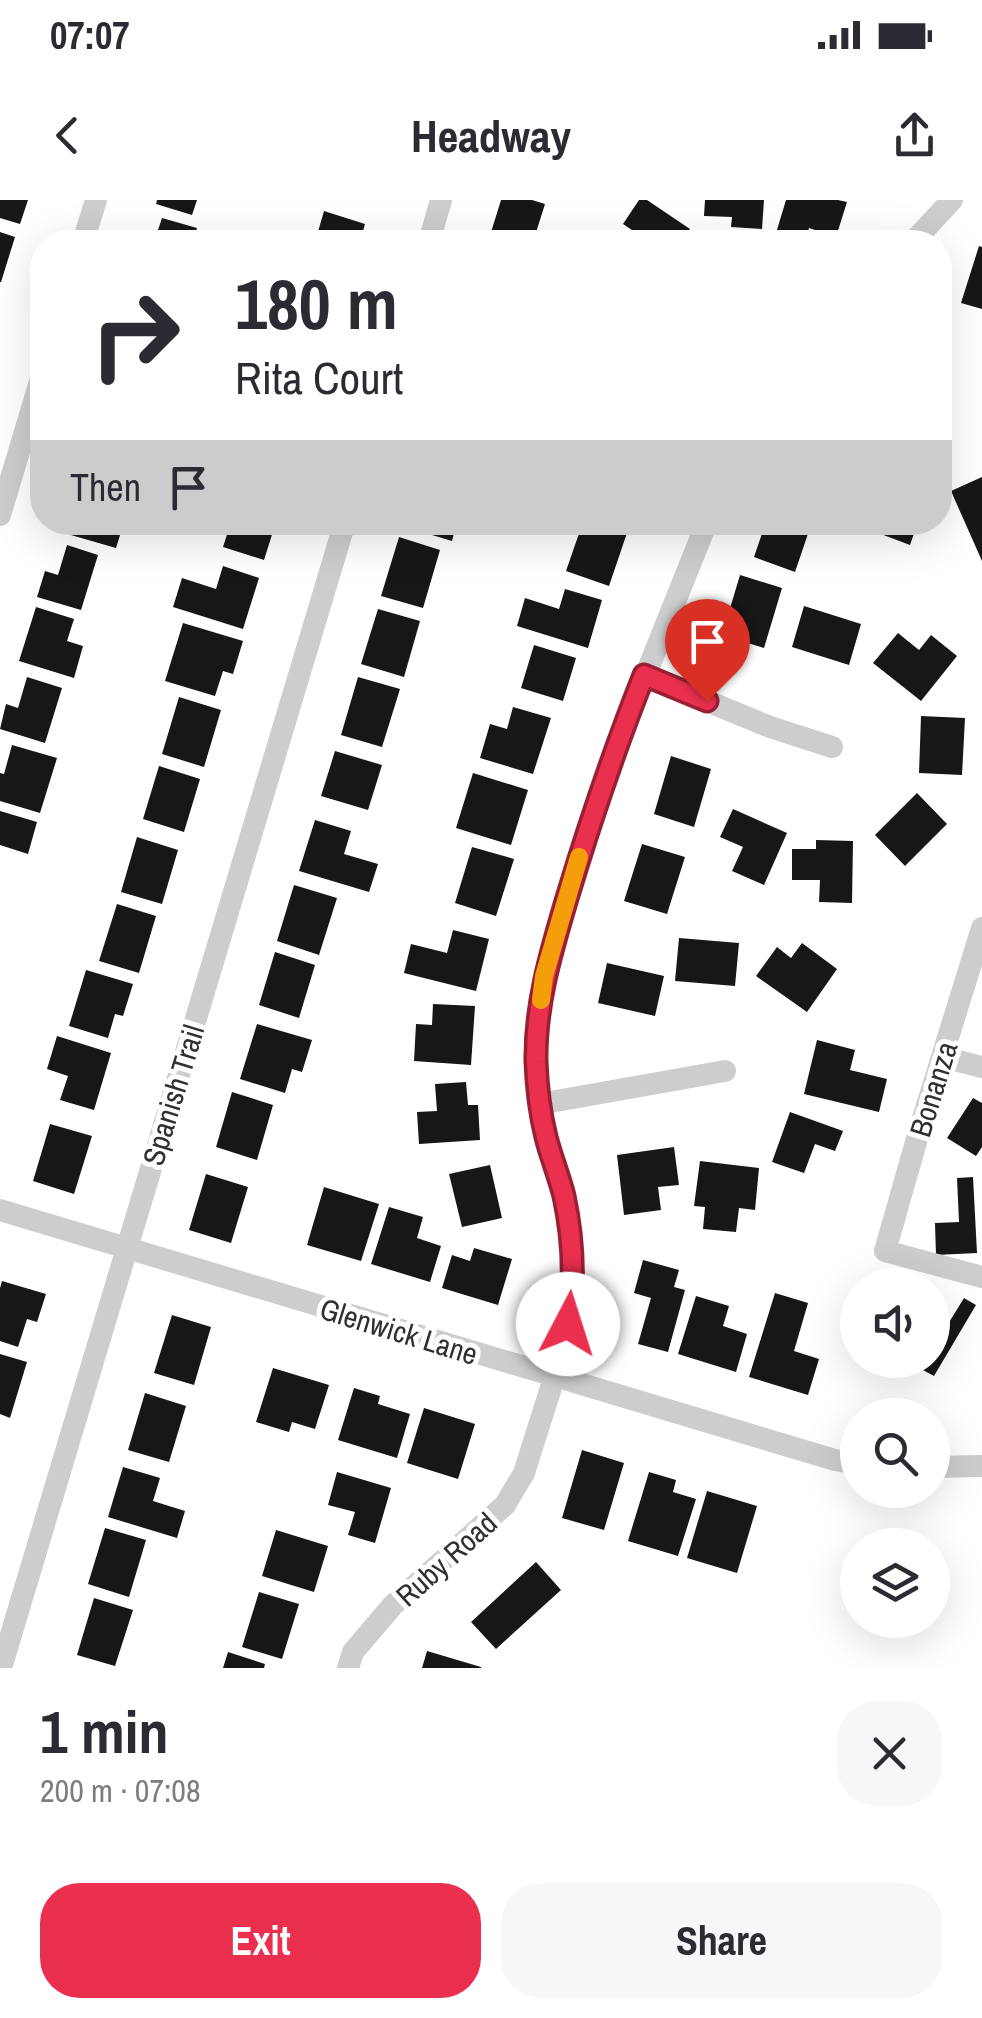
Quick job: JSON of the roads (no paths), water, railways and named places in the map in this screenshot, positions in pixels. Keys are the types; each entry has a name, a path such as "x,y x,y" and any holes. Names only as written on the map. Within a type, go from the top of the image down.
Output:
{"street":[{"path":"87,230 96,200"},
{"path":"433,230 442,200"},
{"path":"924,230 952,200"},
{"path":"0,515 30,416"},
{"name":"Spanish Trail","path":"1,1668 341,535"},
{"name":"Ruby Road","path":"348,1668 353,1652 392,1605 506,1505 524,1473 554,1378 571,1304 572,1240 564,1194 539,1104 536,1062 544,976 608,769 702,535"},
{"path":"644,675 770,727 832,747"},
{"name":"Bonanza","path":"982,928 885,1251 982,1277"},
{"path":"943,1057 982,1067"},
{"path":"539,1104 726,1071"},
{"name":"Glenwick Lane","path":"0,1210 840,1461"},
{"path":"950,1467 982,1466"}]}
